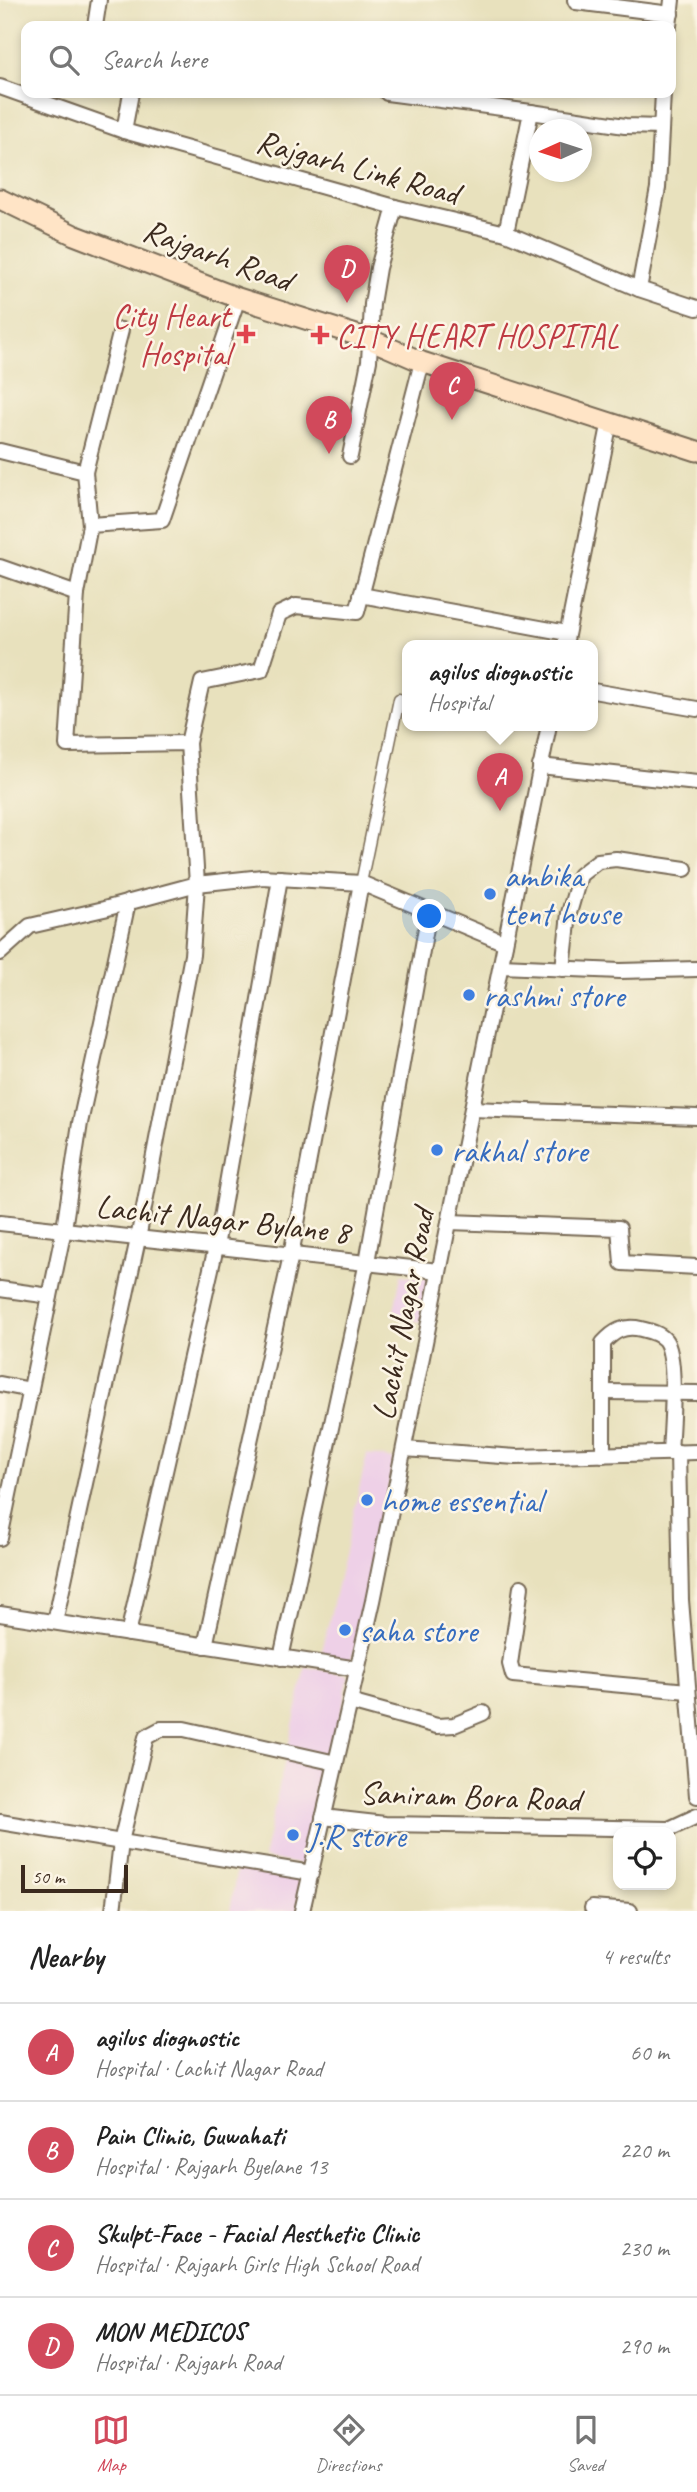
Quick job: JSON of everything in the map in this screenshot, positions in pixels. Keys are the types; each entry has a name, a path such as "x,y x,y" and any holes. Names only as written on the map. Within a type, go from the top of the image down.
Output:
{"main road":[{"name":"Rajgarh Road","path":"0,199 74,235 238,298 369,339 422,362 697,451"}],"street":[{"path":"96,21 99,0"},
{"path":"575,0 671,14"},
{"name":"Rajgarh Link Road","path":"0,88 21,95"},
{"name":"Rajgarh Link Road","path":"29,98 124,131 395,207 506,233 639,289 697,308"},
{"path":"124,131 130,98"},
{"path":"425,98 625,126 661,127"},
{"path":"639,289 658,188 663,98"},
{"path":"506,233 531,112"},
{"path":"350,456 369,361 369,339 378,268 395,207"},
{"path":"90,524 162,520 238,298"},
{"path":"121,330 85,472 90,524 77,594 67,745 188,743"},
{"path":"55,1622 138,1239 192,955 197,884 188,743 202,682 261,670 279,614 296,606 357,612 422,362"},
{"path":"361,595 566,639 610,421"},
{"path":"0,451 85,472"},
{"path":"0,567 77,594"},
{"path":"598,692 697,709"},
{"path":"205,1646 291,1255 361,883 399,699"},
{"name":"Lachit Nagar Road","path":"302,1911 358,1670 548,731"},
{"path":"540,766 697,783"},
{"path":"563,969 569,913 580,875 597,861 616,859 685,869"},
{"path":"0,953 30,926 197,884 262,877 361,883 505,943"},
{"path":"128,1634 216,1247 280,878"},
{"path":"0,1538 64,1229 80,1123 128,902"},
{"path":"281,1658 367,1262 429,911"},
{"path":"500,966 620,971 697,969"},
{"path":"472,1109 697,1117"},
{"path":"449,1222 619,1228 622,1263 697,1267"},
{"name":"Lachit Nagar Bylane 8","path":"0,1223 439,1271"},
{"path":"0,1289 50,1296"},
{"path":"603,1455 603,1343 615,1330 633,1327 653,1331 664,1339 672,1357 671,1392 681,1600 697,1796"},
{"path":"0,1384 31,1390"},
{"path":"603,1392 697,1392"},
{"path":"404,1449 516,1457 697,1452"},
{"path":"521,1587 510,1664 513,1675 688,1691"},
{"path":"0,1614 358,1670"},
{"path":"350,1702 436,1726 454,1725 483,1713"},
{"path":"113,1911 121,1842 146,1737 161,1729 184,1729 336,1763"},
{"name":"Saniram Bora Road","path":"323,1817 385,1824 669,1829 697,1816"},
{"path":"0,1822 311,1873"},
{"path":"592,1908 630,1911"}],"shaded area":[{"path":"401,1275 431,1279 421,1322 393,1316"},
{"path":"367,1454 394,1459 353,1658 347,1660 321,1656"},
{"path":"306,1667 346,1674 349,1677 308,1863 304,1865 263,1858"},
{"path":"238,1861 305,1879 298,1911 230,1911"}],"place":[{"name":"MON MEDICOS","path":"347,303"},
{"name":"City Heart Hospital","path":"246,334"},
{"name":"CITY HEART HOSPITAL","path":"320,335"},
{"name":"Skulpt-Face - Facial Aesthetic Clinic","path":"452,420"},
{"name":"Pain Clinic, Guwahati","path":"329,454"},
{"name":"agilus diognostic","path":"500,811"},
{"name":"ambika tent house","path":"490,894"},
{"name":"rashmi store","path":"469,995"},
{"name":"rakhal store","path":"437,1150"},
{"name":"home essential","path":"367,1500"},
{"name":"saha store","path":"345,1630"},
{"name":"J.R store","path":"293,1835"}]}
